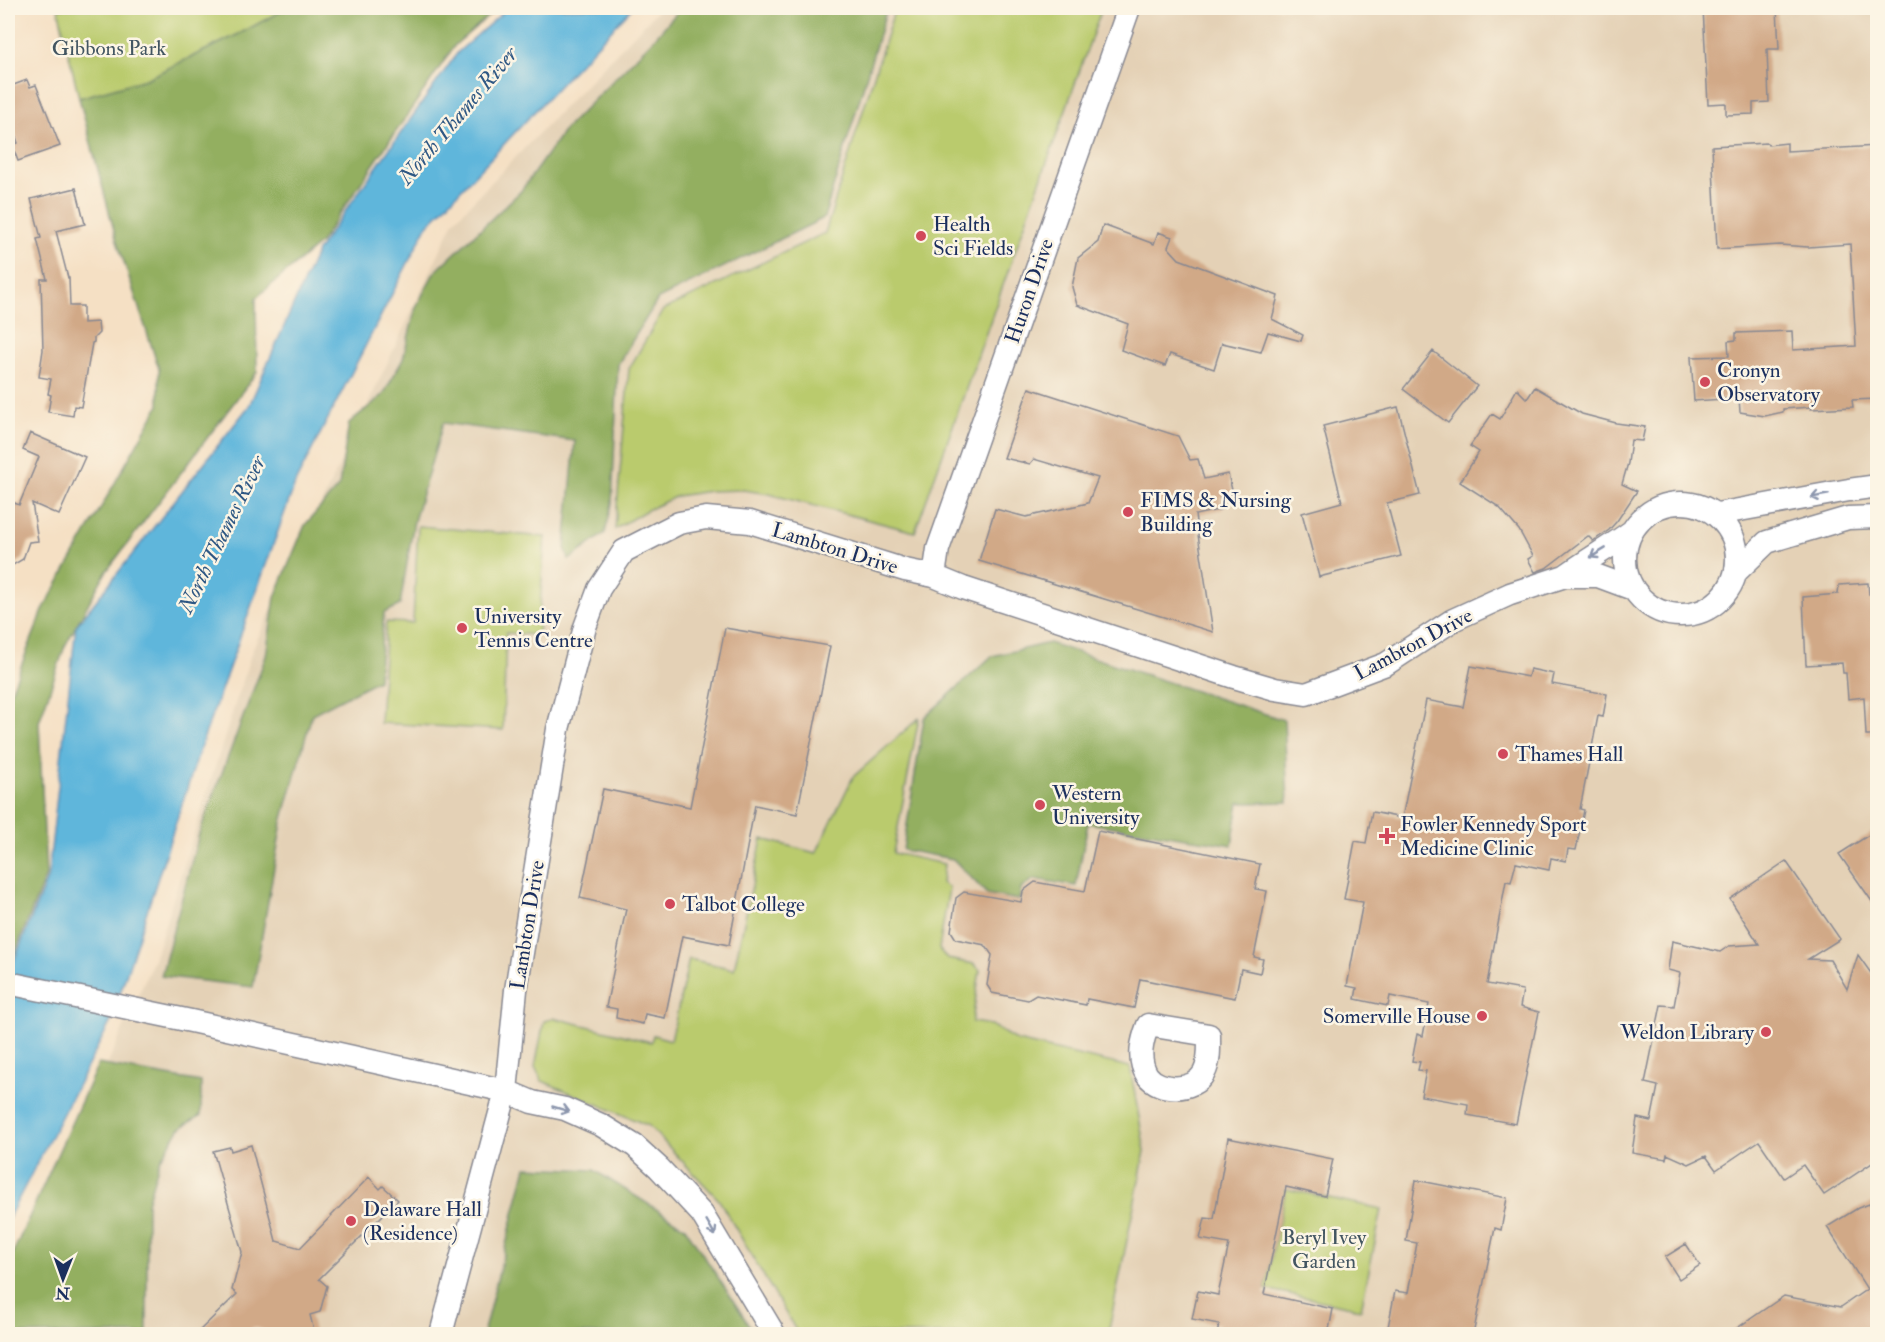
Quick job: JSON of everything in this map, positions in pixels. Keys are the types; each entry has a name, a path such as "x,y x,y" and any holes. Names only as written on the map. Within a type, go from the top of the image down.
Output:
{"street":[{"name":"Huron Drive","path":"934,576 938,549 1129,8"},
{"path":"1717,514 1878,486"},
{"path":"1672,503 1692,504 1717,514 1732,534 1738,554 1737,571 1721,599 1703,611 1682,615 1659,611 1636,593 1626,573 1625,549 1632,531 1646,515 1656,508 1672,503"},
{"path":"1737,571 1767,542 1848,518 1878,517"},
{"name":"Lambton Drive","path":"441,1335 506,1091 516,990 558,729 585,627 599,589 624,551 679,523 706,518 750,522 905,570 934,576 963,588 1234,677 1306,694 1386,664 1453,620 1510,594 1565,576 1598,576 1636,593"},
{"name":"Lambton Drive","path":"1565,576 1596,553 1632,531"},
{"path":"8,983 506,1091 532,1102 566,1110 601,1125 634,1146 659,1168 702,1214 774,1335"}],"shaded area":[{"name":"Western University","path":"660,8 1877,8 1877,1334 8,1334 8,1291 154,959 252,651 454,221"}],"green space":[{"name":"Gibbons Park","path":"58,8 287,8 146,79 79,98"},
{"path":"287,8 498,8 455,45 320,243 256,298 257,372 106,572 65,646 39,722 46,875 8,970 8,699 44,608 159,405 159,369 116,238 79,98 146,79"},
{"path":"681,8 887,8 824,218 658,299 618,364 612,504 605,533 569,560 565,548 575,441 443,423 414,521 400,605 384,613 378,680 312,714 282,822 253,987 161,976 199,834 266,656 275,597 305,525 339,486 349,423 383,395 403,359 416,307 434,273 521,191 565,129 651,42"},
{"name":"Health Sci Fields","path":"895,8 1102,8 915,532 769,494 743,490 710,491 677,496 615,529 629,369 663,310 825,233"},
{"name":"University Tennis Centre","path":"418,526 545,537 538,635 506,633 503,730 380,723 386,622 413,623"},
{"path":"1049,643 1284,720 1288,802 1239,803 1232,845 1088,823 1076,886 1034,879 1021,889 1019,900 987,894 953,859 903,850 924,718 992,656"},
{"path":"919,718 893,853 944,864 942,883 949,888 939,949 947,959 974,964 980,970 972,1022 991,1025 1017,1041 1130,1067 1145,1151 1108,1334 798,1334 719,1200 649,1126 542,1081 535,1067 544,1021 555,1018 651,1042 653,1035 671,1040 689,959 734,969 762,839 816,853 853,777"},
{"path":"98,1064 201,1082 201,1115 179,1129 159,1162 147,1203 147,1334 8,1334 8,1264"},
{"path":"526,1167 594,1170 685,1227 755,1334 483,1334"},
{"name":"Beryl Ivey Garden","path":"1286,1189 1382,1209 1361,1309 1265,1289"}],"water":[{"name":"North Thames River","path":"508,8 632,8 427,226 296,481 202,743 111,1021 8,1219 8,976 48,876 76,626 249,406 317,251 458,52"}],"building":[{"path":"1703,8 1777,8 1779,49 1767,49 1769,102 1753,103 1753,114 1726,115 1726,103 1708,104"},
{"path":"27,80 30,87 36,85 60,146 18,161 12,145 18,143 8,113 8,87"},
{"path":"1767,143 1768,145 1787,143 1787,151 1878,146 1878,399 1852,400 1853,407 1783,409 1783,412 1765,416 1740,412 1739,398 1694,401 1691,357 1729,356 1728,341 1736,340 1736,333 1792,331 1793,350 1856,346 1850,244 1717,249 1712,146"},
{"path":"76,188 85,224 56,231 69,278 70,306 83,306 83,323 98,322 99,333 92,343 81,407 74,406 73,416 48,412 51,379 39,377 43,350 41,279 47,279 37,239 41,238 31,199"},
{"path":"1103,225 1154,244 1158,232 1172,237 1168,247 1179,259 1278,296 1272,319 1303,335 1301,341 1268,332 1261,352 1222,343 1214,369 1170,354 1165,366 1121,350 1128,324 1077,305 1072,287 1078,258 1098,242"},
{"path":"1433,351 1477,386 1448,423 1403,389"},
{"path":"1535,387 1582,414 1616,423 1645,427 1642,441 1631,440 1622,484 1637,491 1617,521 1593,541 1588,536 1546,568 1535,572 1528,559 1533,556 1519,530 1499,507 1460,482 1479,452 1470,446 1492,414 1500,419 1517,389 1527,399"},
{"name":"FIMS & Nursing Building","path":"1029,388 1178,436 1190,460 1198,459 1204,479 1228,474 1233,494 1220,497 1223,509 1195,515 1213,632 979,561 995,509 1026,517 1088,503 1098,478 1034,459 1030,464 1004,458"},
{"path":"1398,407 1420,495 1387,503 1401,556 1319,577 1302,513 1342,502 1323,426"},
{"path":"30,433 85,457 59,515 32,503 38,541 29,542 23,559 8,568 8,500 19,505 39,457 23,450"},
{"path":"1868,583 1869,594 1878,594 1878,735 1866,735 1864,697 1848,699 1846,673 1843,673 1842,663 1806,665 1803,597 1838,594 1839,585"},
{"path":"725,628 830,646 797,814 755,805 729,945 682,936 665,1018 645,1014 643,1024 616,1018 617,1009 606,1007 626,909 580,898 603,789 690,807"},
{"path":"1471,666 1528,677 1530,669 1554,674 1552,684 1607,694 1603,717 1598,716 1580,809 1584,810 1576,850 1568,849 1566,861 1551,858 1549,870 1516,863 1511,882 1506,881 1487,984 1523,990 1520,1007 1539,1012 1516,1124 1467,1115 1468,1104 1421,1096 1426,1071 1418,1070 1420,1062 1412,1061 1417,1034 1423,1036 1429,1004 1390,996 1388,1006 1355,999 1357,988 1347,986 1363,902 1344,899 1355,841 1366,843 1372,812 1402,818 1426,700 1463,707"},
{"path":"1878,829 1878,910 1839,854"},
{"path":"1098,831 1260,864 1255,889 1267,891 1254,957 1263,959 1260,973 1241,969 1235,998 1140,979 1134,1008 1087,999 1086,1005 1036,995 1028,1000 992,993 987,985 992,955 985,945 956,939 951,931 956,898 964,892 1021,902 1023,891 1035,882 1085,891"},
{"name":"Weldon Library","path":"1786,861 1840,939 1808,959 1830,960 1847,989 1858,955 1878,983 1878,1159 1824,1195 1803,1165 1784,1178 1759,1141 1716,1170 1706,1156 1689,1164 1667,1154 1666,1159 1632,1153 1637,1118 1651,1121 1658,1086 1645,1083 1661,1005 1674,1006 1680,973 1668,970 1672,941 1720,952 1729,946 1759,944 1730,899"},
{"path":"1228,1138 1333,1159 1325,1196 1286,1187 1264,1294 1333,1309 1328,1335 1268,1335 1256,1332 1255,1335 1217,1335 1219,1324 1192,1319 1198,1291 1218,1295 1229,1244 1200,1239 1205,1218 1214,1219"},
{"name":"Delaware Hall (Residence)","path":"251,1145 276,1241 300,1248 369,1177 380,1189 383,1186 398,1200 319,1279 327,1286 320,1312 310,1315 315,1335 282,1335 253,1327 246,1335 195,1335 237,1294 232,1290 242,1252 213,1151 230,1147 231,1151"},
{"path":"1416,1180 1507,1198 1501,1230 1495,1228 1473,1335 1390,1335 1392,1327 1388,1327 1395,1291 1408,1293 1417,1243 1406,1241"},
{"path":"1878,1201 1878,1335 1727,1335 1784,1296 1841,1307 1867,1289 1827,1227 1858,1208"},
{"path":"1686,1244 1700,1265 1679,1279 1665,1257"}],"place":[{"name":"Health Sci Fields","path":"921,236"},
{"name":"Cronyn Observatory","path":"1705,382"},
{"name":"FIMS & Nursing Building","path":"1128,512"},
{"name":"University Tennis Centre","path":"462,628"},
{"name":"Thames Hall","path":"1503,754"},
{"name":"Western University","path":"1040,805"},
{"name":"Fowler Kennedy Sport Medicine Clinic","path":"1387,836"},
{"name":"Talbot College","path":"670,904"},
{"name":"Somerville House","path":"1482,1016"},
{"name":"Weldon Library","path":"1766,1032"},
{"name":"Delaware Hall (Residence)","path":"351,1221"}]}
